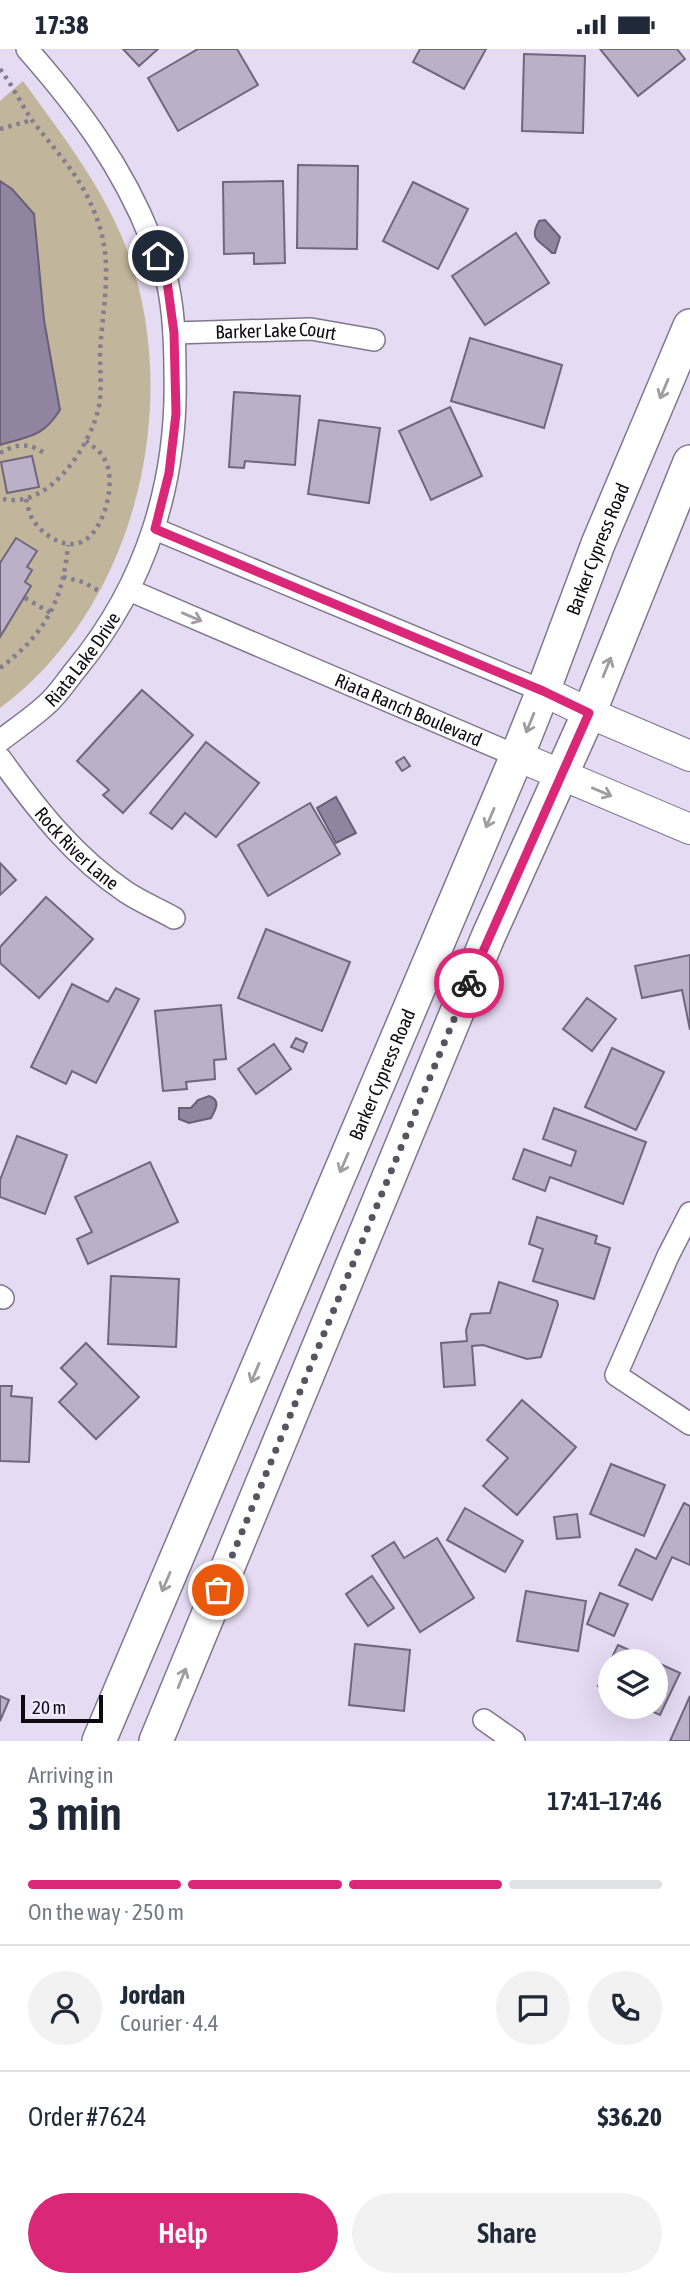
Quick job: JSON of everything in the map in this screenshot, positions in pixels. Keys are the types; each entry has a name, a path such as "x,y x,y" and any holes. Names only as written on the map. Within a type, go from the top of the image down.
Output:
{"main road":[{"name":"Barker Cypress Road","path":"99,1741 517,756 598,544 690,326"},
{"path":"156,1741 488,937 589,713 690,462"}],"street":[{"name":"Riata Lake Drive","path":"0,741 48,704 98,643 129,590 155,529 169,473 176,414 174,333 166,274 138,208 109,153 61,87 27,49"},
{"name":"Barker Lake Court","path":"174,333 310,329 374,340"},
{"path":"155,529 543,691 690,756"},
{"name":"Riata Ranch Boulevard","path":"129,590 690,829"},
{"name":"Rock River Lane","path":"0,758 35,807 76,851 126,891 174,918"},
{"path":"690,1213 668,1256 616,1375 690,1424"},
{"path":"484,1720 514,1741"}],"path":[{"path":"0,69 32,120 74,171 89,199 102,234 106,273 100,355 101,392 95,420 86,441 49,487 26,499 15,501 0,498"},
{"path":"0,129 32,120"},
{"path":"26,499 35,523 51,537 68,545 80,543 89,537 103,515 109,484 106,462 86,441"},
{"path":"0,453 20,445 36,447 47,455"},
{"path":"0,668 33,637 51,613 58,598 68,545"},
{"path":"63,577 82,582 99,591"},
{"path":"25,598 51,613"}],"shaded area":[{"path":"23,81 91,179 124,242 142,303 150,366 148,431 137,496 116,557 86,615 47,665 0,708 0,445 18,439 44,320 34,214 12,189 0,181 0,101"},
{"path":"0,181 12,189 34,214 44,320 60,410 41,431 0,445"},
{"path":"545,220 560,237 555,253 535,236 539,221"},
{"path":"336,797 356,833 336,843 317,808"},
{"path":"209,1096 216,1102 211,1118 189,1123 179,1119 179,1108 191,1108 198,1100"}],"building":[{"path":"123,49 158,49 139,66"},
{"path":"198,49 237,49 258,85 178,131 148,78"},
{"path":"420,49 486,49 464,89 413,62"},
{"path":"600,49 677,49 685,59 638,96"},
{"path":"524,54 585,56 583,133 522,131"},
{"path":"298,165 358,166 357,249 297,248"},
{"path":"283,181 285,263 254,264 254,253 224,254 223,182"},
{"path":"413,182 468,209 438,269 383,241"},
{"path":"516,233 549,283 485,325 452,276"},
{"path":"470,338 562,365 544,428 451,401"},
{"path":"234,392 300,396 295,465 245,461 244,468 229,467"},
{"path":"450,407 482,476 431,500 399,431"},
{"path":"319,420 380,428 369,503 308,494"},
{"path":"32,456 39,487 7,493 1,462"},
{"path":"16,538 37,551 27,567 32,570 25,582 31,586 0,637 0,563"},
{"path":"142,690 193,735 123,813 103,795 109,790 77,761"},
{"path":"206,742 259,783 216,837 185,813 172,829 150,813"},
{"path":"404,757 410,766 402,771 396,762"},
{"path":"310,803 340,854 268,896 238,845"},
{"path":"0,863 16,880 0,895"},
{"path":"46,897 93,939 39,998 0,963 0,947"},
{"path":"266,929 350,962 322,1031 238,998"},
{"path":"690,955 690,1030 682,990 642,998 635,966"},
{"path":"72,984 108,1002 116,988 139,999 96,1083 72,1071 66,1084 31,1067"},
{"path":"587,998 616,1019 592,1051 563,1029"},
{"path":"221,1005 226,1059 214,1060 215,1079 186,1082 187,1089 163,1091 155,1011"},
{"path":"296,1038 307,1043 303,1052 291,1047"},
{"path":"274,1044 291,1069 256,1094 238,1069"},
{"path":"612,1048 664,1072 636,1130 585,1107"},
{"path":"554,1108 646,1142 623,1204 550,1177 545,1191 513,1179 524,1149 571,1166 576,1151 543,1139"},
{"path":"17,1136 67,1155 45,1214 0,1197 0,1180"},
{"path":"150,1162 178,1222 88,1264 77,1239 92,1232 75,1197"},
{"path":"537,1217 597,1236 595,1243 610,1248 594,1299 533,1281 543,1249 529,1244"},
{"path":"111,1276 179,1279 176,1347 108,1344"},
{"path":"499,1282 557,1301 541,1357 527,1359 483,1345 472,1346 475,1385 444,1387 441,1343 467,1341 466,1330 471,1314 490,1313"},
{"path":"86,1343 139,1397 96,1439 59,1402 77,1384 61,1368"},
{"path":"0,1386 12,1386 11,1396 32,1398 29,1462 0,1461"},
{"path":"522,1400 576,1447 517,1515 483,1486 508,1458 487,1440"},
{"path":"611,1464 665,1485 644,1536 590,1514"},
{"path":"684,1503 690,1506 690,1565 672,1557 652,1600 619,1585 636,1549 656,1559"},
{"path":"465,1508 523,1541 505,1572 447,1540"},
{"path":"577,1514 580,1537 557,1539 554,1517"},
{"path":"437,1538 474,1598 420,1632 372,1556 394,1542 404,1558"},
{"path":"372,1576 394,1608 368,1626 346,1594"},
{"path":"526,1591 586,1601 578,1651 517,1641"},
{"path":"600,1593 628,1604 614,1636 587,1624"},
{"path":"355,1644 410,1650 404,1711 349,1705"},
{"path":"668,1668 680,1673 668,1698"},
{"path":"0,1696 9,1700 0,1721"},
{"path":"690,1696 690,1741 670,1741"}],"way so far":[{"path":"218,1590 469,983"}],"route":[{"path":"158,256 166,274 174,333 176,414 169,473 155,529 543,691 589,713 469,983"}]}
